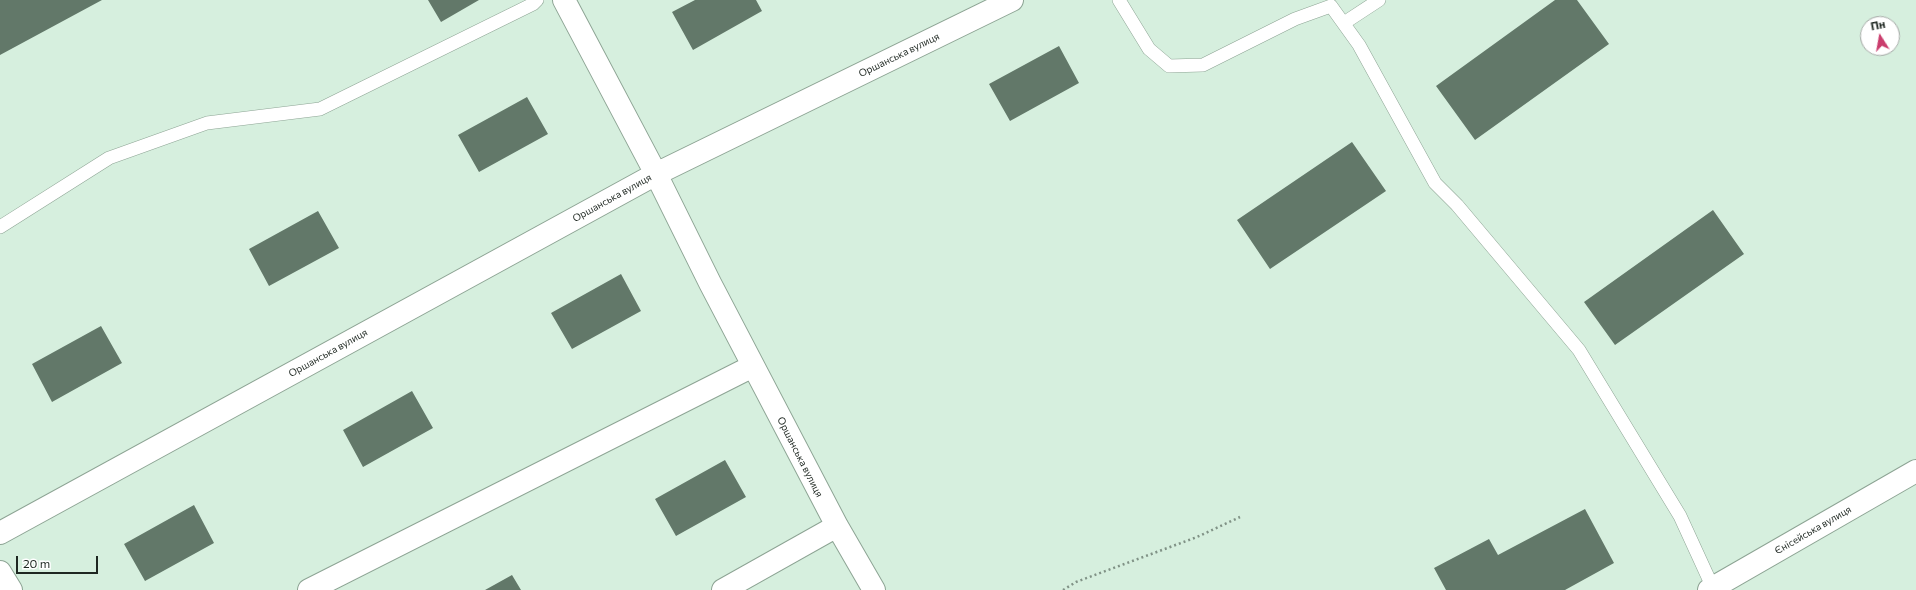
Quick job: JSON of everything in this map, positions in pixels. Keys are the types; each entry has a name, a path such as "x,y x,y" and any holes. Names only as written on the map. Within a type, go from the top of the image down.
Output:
{"street":[{"name":"Оршанська вулиця","path":"564,0 656,174 753,366 837,526 874,590"},
{"name":"Оршанська вулиця","path":"0,533 656,174 1012,0"},
{"path":"309,590 753,366"},
{"name":"Єнісейська вулиця","path":"1711,589 1916,471"},
{"path":"723,590 837,526"},
{"path":"0,572 11,590"}],"lane":[{"path":"0,227 109,158 207,123 320,109 533,4 537,0"},
{"path":"1119,0 1149,49 1169,66 1203,65 1295,19 1331,6 1359,45 1435,184 1457,205 1579,350 1680,516 1711,589"},
{"path":"1344,23 1379,0"}],"path":[{"path":"1063,590 1076,582 1197,537 1240,517"}],"building":[{"path":"0,0 102,0 0,55"},
{"path":"428,0 479,0 441,22"},
{"path":"695,0 756,0 762,11 693,50 672,12"},
{"path":"1555,0 1577,0 1609,44 1475,140 1436,86"},
{"path":"1059,46 1079,83 1010,121 989,84"},
{"path":"527,97 548,134 479,172 458,135"},
{"path":"1352,142 1386,191 1270,269 1237,220"},
{"path":"1713,210 1744,254 1615,345 1584,302"},
{"path":"318,211 339,248 269,286 249,249"},
{"path":"621,274 641,311 572,349 551,313"},
{"path":"101,326 122,363 52,402 32,364"},
{"path":"412,391 433,428 363,467 343,430"},
{"path":"725,460 746,497 676,536 655,499"},
{"path":"194,505 214,543 145,581 124,544"},
{"path":"1585,509 1614,563 1565,590 1446,590 1434,568 1489,539 1498,555"},
{"path":"512,575 521,590 485,590"}]}
